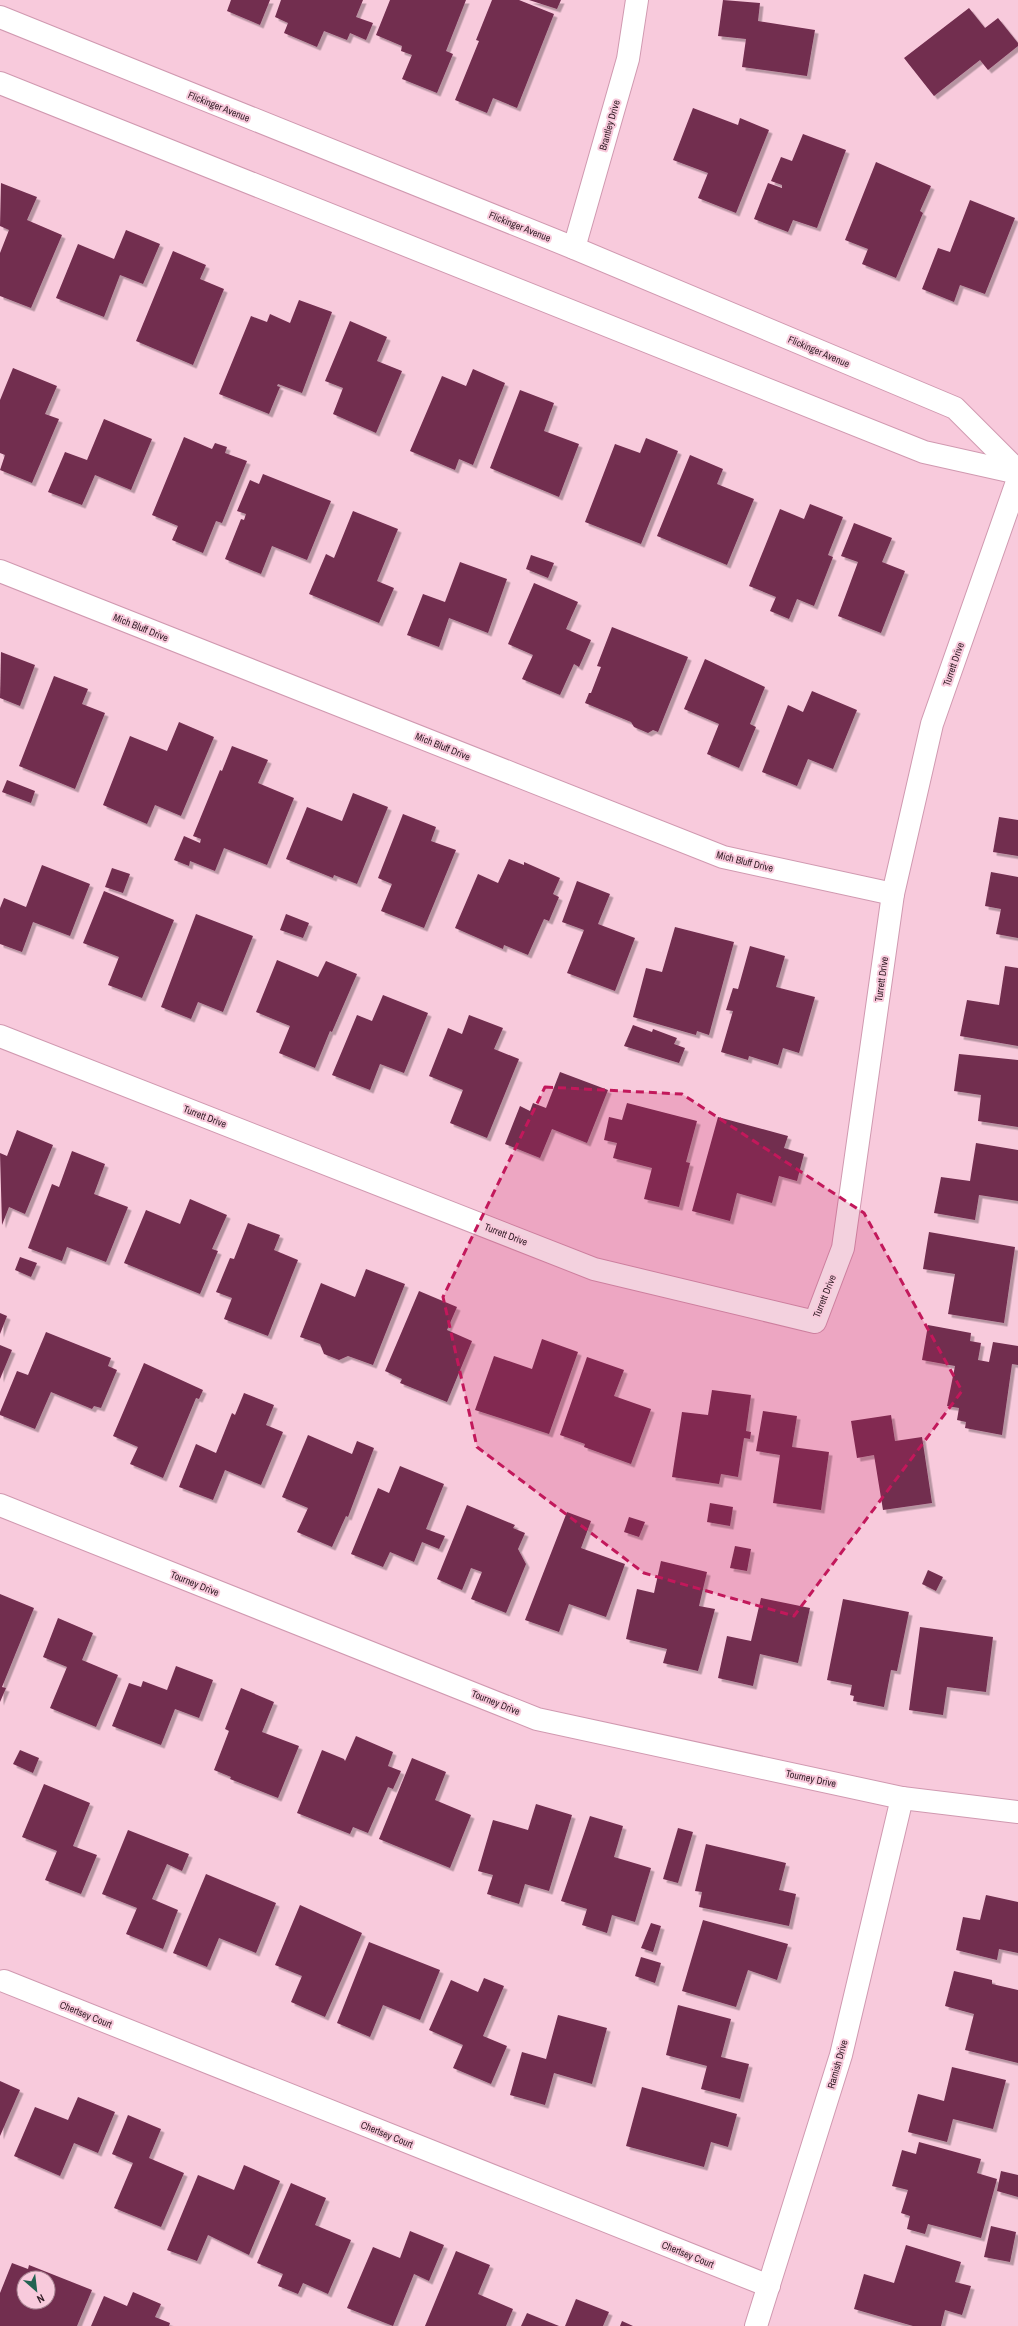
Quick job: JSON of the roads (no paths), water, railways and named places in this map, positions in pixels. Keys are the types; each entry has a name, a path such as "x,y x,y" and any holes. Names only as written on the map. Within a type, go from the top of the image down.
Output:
{"street":[{"name":"Brantley Drive","path":"574,248 628,59 636,0"},
{"name":"Flickinger Avenue","path":"0,17 574,248 955,408 1018,472"},
{"name":"Flickinger Avenue","path":"0,83 924,452 1018,472"},
{"name":"Turrett Drive","path":"0,1036 594,1269 815,1322 843,1248 893,894 932,724 1018,479"},
{"name":"Mich Bluff Drive","path":"0,571 723,857 893,894"},
{"name":"Tourney Drive","path":"0,1505 537,1719 902,1798 1018,1812"},
{"name":"Ramish Drive","path":"756,2326 841,2055 902,1798"},
{"name":"Chertsey Court","path":"4,1981 769,2286"}]}
